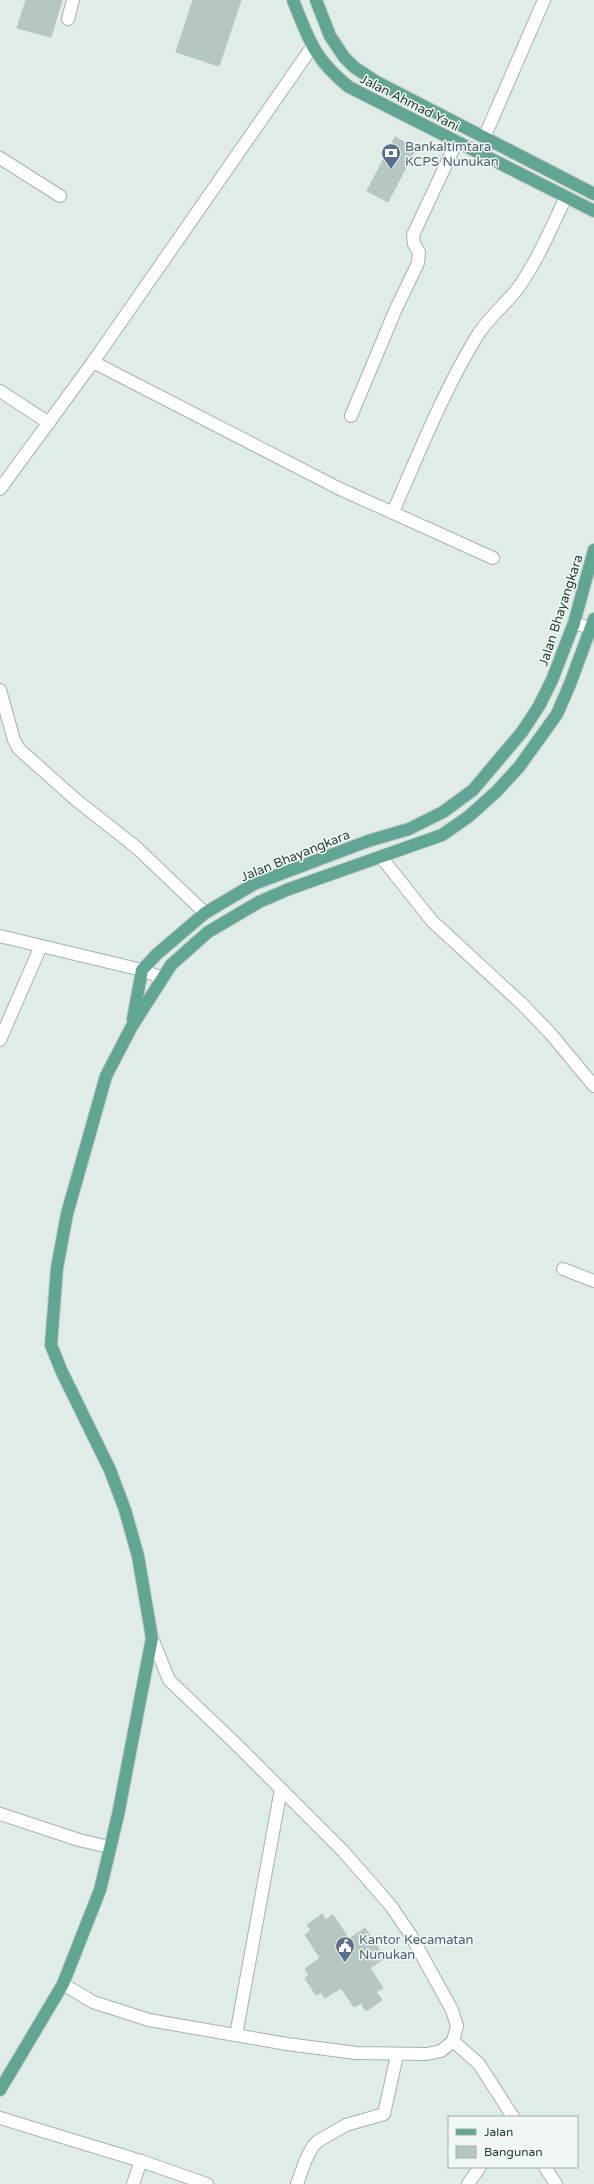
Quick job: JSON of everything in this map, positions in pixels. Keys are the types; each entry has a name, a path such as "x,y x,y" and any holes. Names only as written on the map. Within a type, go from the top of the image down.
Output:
{"main road":[{"name":"Jalan Ahmad Yani","path":"293,0 312,47 323,64 349,87 594,211"},
{"name":"Jalan Ahmad Yani","path":"316,0 330,36 354,67 375,81 594,194"},
{"name":"Jalan Bhayangkara","path":"142,970 157,954 205,913 254,884 368,841 408,829 443,812 473,790 522,732 540,706 552,680 574,623 594,550"},
{"path":"0,2090 63,1984 100,1890 109,1847 118,1815 152,1638 138,1556 125,1510 110,1470 61,1370 51,1345 57,1268 67,1214 106,1076 132,1026 171,964 208,932 259,902 288,889 442,835 468,817 496,792 514,772 557,714 593,625"},
{"path":"132,1026 142,970"}],"street":[{"path":"68,19 73,0"},
{"path":"484,138 544,0"},
{"path":"0,489 93,362 312,47"},
{"path":"351,416 395,311 418,263 419,252 414,244 413,235 457,141"},
{"path":"0,158 60,196"},
{"path":"393,512 440,408 476,337 492,315 505,304 537,258 566,197"},
{"path":"93,362 338,488 493,558"},
{"path":"0,391 49,423"},
{"path":"574,623 593,625"},
{"path":"0,690 14,740 19,749 75,799 137,848 205,913"},
{"path":"381,857 432,921 527,1009 550,1033 594,1086"},
{"path":"0,936 142,970 162,978"},
{"path":"0,1040 41,946"},
{"path":"563,1269 594,1281"},
{"path":"63,1984 93,2002 149,2020 287,2044 356,2053 397,2055 427,2054 440,2051 453,2041 457,2026 452,2010 410,1934 391,1906 343,1851 169,1680 152,1638"},
{"path":"236,2035 281,1789"},
{"path":"0,1814 79,1840 109,1847"},
{"path":"453,2041 479,2064 512,2116"},
{"path":"297,2184 306,2159 313,2146 318,2141 346,2125 370,2120 384,2114 397,2055"},
{"path":"0,2118 141,2161 207,2184"},
{"path":"133,2184 141,2161"},
{"path":"468,2184 479,2168"},
{"path":"546,2168 556,2184"}],"building":[{"path":"26,0 62,0 51,37 17,28"},
{"path":"193,0 241,0 219,66 176,52"},
{"name":"Bankaltimtara KCPS Nunukan","path":"395,137 416,148 388,202 367,191"},
{"name":"Kantor Kecamatan Nunukan","path":"322,1914 326,1920 333,1915 349,1939 365,1928 385,1958 370,1968 383,1988 376,1992 382,2000 366,2011 361,2003 354,2007 341,1988 325,1998 321,1992 316,1995 305,1978 309,1975 305,1969 320,1958 305,1935 311,1930 307,1925"}],"place":[{"name":"Bankaltimtara KCPS Nunukan","path":"391,170"},
{"name":"Kantor Kecamatan Nunukan","path":"345,1963"}]}
